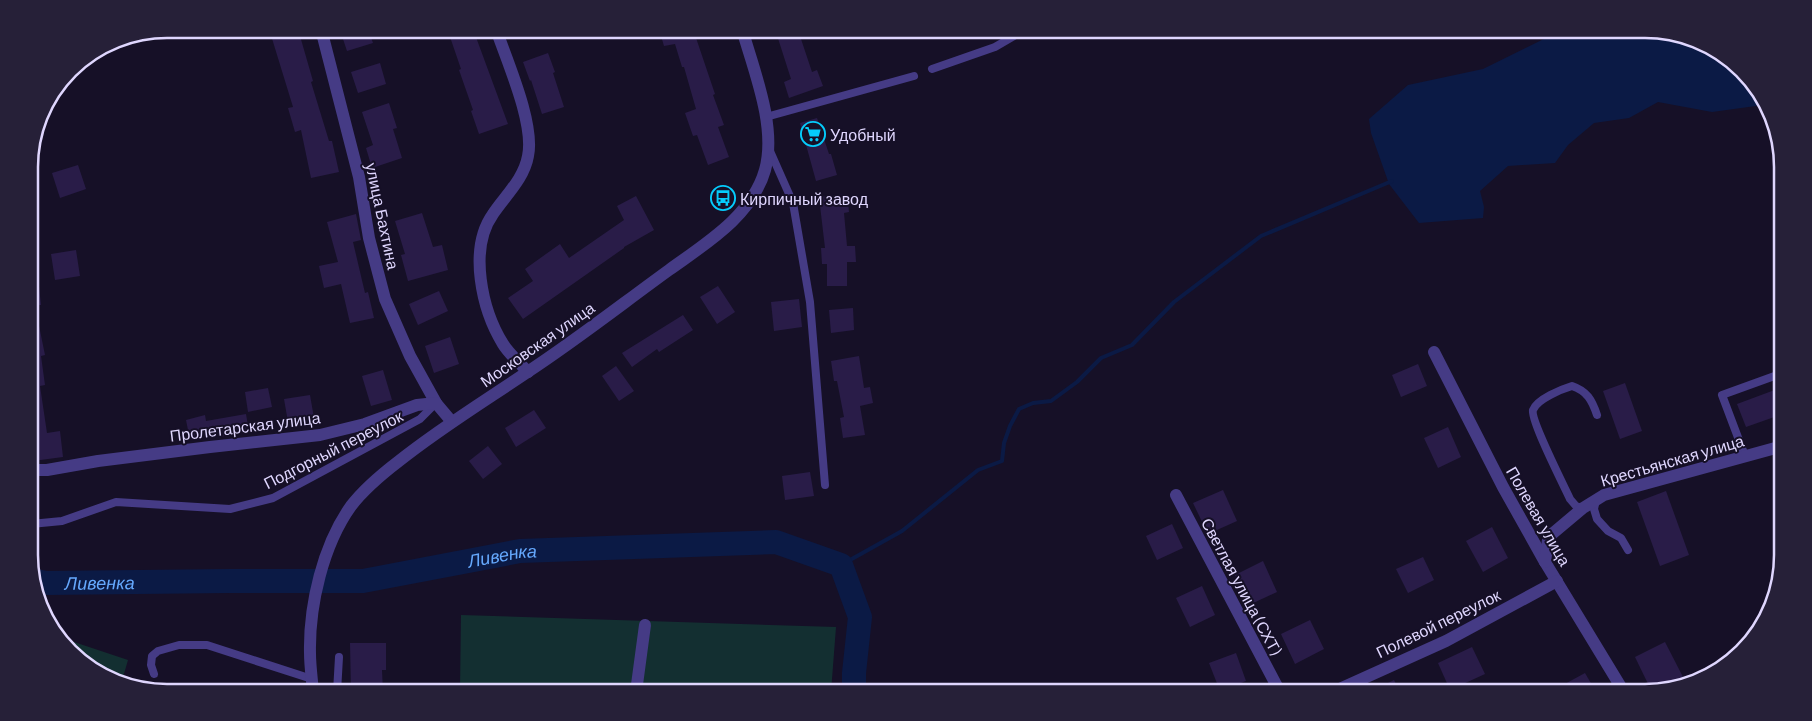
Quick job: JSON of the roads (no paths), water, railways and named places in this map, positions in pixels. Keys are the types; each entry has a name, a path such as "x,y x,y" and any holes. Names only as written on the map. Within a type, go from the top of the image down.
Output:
{"street":[{"name":"улица Бахтина","path":"323,38 359,177 369,238 385,299 410,356 436,403"},
{"path":"499,38 526,120 530,142 528,157 521,175 492,215 483,231 480,253 481,280 485,304 503,345 528,372"},
{"name":"Московская улица","path":"312,684 310,653 311,626 322,566 332,540 352,505 378,477 452,422 528,372 704,245 751,201 760,186 766,168 769,149 766,117 744,38"},
{"name":"Полевая улица","path":"1434,352 1502,488 1619,683"},
{"path":"436,403 452,422"},
{"name":"Пролетарская улица","path":"38,470 320,434 365,424 416,405 436,403"},
{"name":"Крестьянская улица","path":"1545,562 1546,548 1552,534 1597,498 1774,448"},
{"name":"Светлая улица (СХТ)","path":"1176,495 1275,683"},
{"name":"Полевой переулок","path":"1352,683 1446,641 1557,581"},
{"path":"637,684 645,624"}],"lane":[{"path":"932,69 995,47 1010,38"},
{"path":"766,117 914,76"},
{"name":"Московская улица","path":"769,149 793,203 807,284 825,485"},
{"path":"1745,456 1722,395 1774,376"},
{"path":"1583,508 1576,506 1570,499 1535,424 1533,410 1553,393 1572,386 1585,392 1590,397 1597,415"},
{"name":"Подгорный переулок","path":"38,523 62,521 116,502 230,509 273,498 420,419 436,403"},
{"path":"1597,498 1594,509 1597,519 1608,531 1621,538 1628,550"},
{"path":"154,674 151,665 152,656 158,651 179,645 207,645 312,679"},
{"path":"337,684 339,657"}],"water":[{"path":"1546,38 1662,39 1687,44 1717,59 1742,82 1759,106 1712,112 1658,102 1629,118 1594,123 1568,145 1555,163 1508,166 1480,191 1484,207 1483,218 1419,223 1389,184 1371,133 1369,119 1408,85 1483,69"}],"waterway":[{"path":"841,565 902,531 978,470 1002,461 1004,443 1019,409 1033,403 1051,401 1077,382 1101,358 1132,345 1174,302 1261,236 1392,181"},
{"name":"Ливенка","path":"40,582 363,581 520,551 776,542 841,565 860,617 854,684"}],"place":[{"name":"Удобный","path":"813,134"},
{"name":"Кирпичный завод","path":"723,198"}]}
